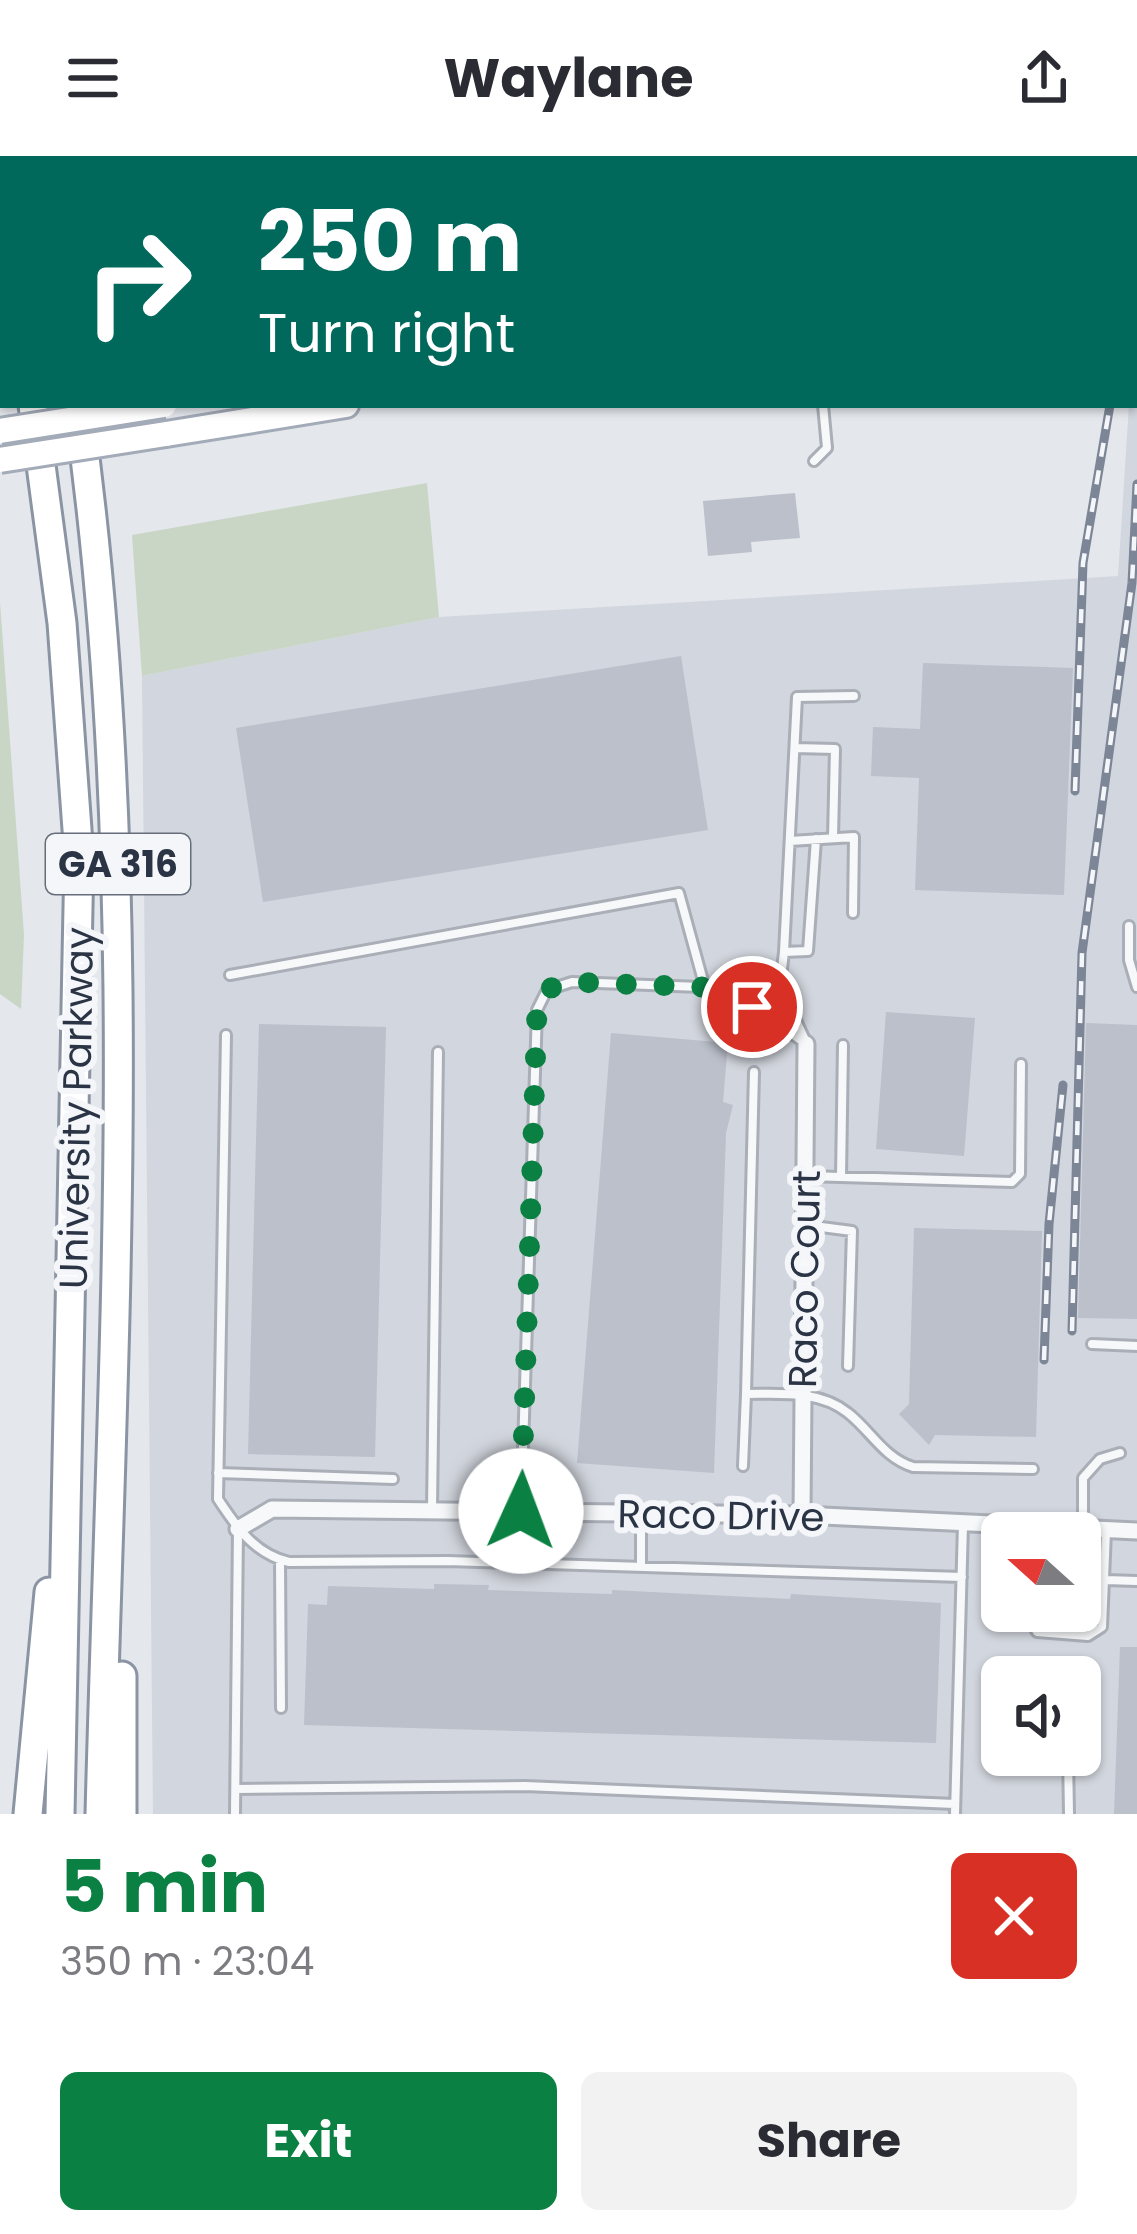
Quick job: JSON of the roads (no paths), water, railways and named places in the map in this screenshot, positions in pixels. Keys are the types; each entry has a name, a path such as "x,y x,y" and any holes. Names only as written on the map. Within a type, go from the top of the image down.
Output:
{"highway":[{"name":"University Parkway","path":"33,408 62,623 78,835 60,1814"},
{"name":"University Parkway","path":"78,408 103,603 118,856 113,1324 100,1814"},
{"path":"113,1324 123,1395 122,1814"},
{"path":"28,1814 68,1438"}],"main road":[{"path":"0,431 146,408"},
{"path":"0,460 327,408"}],"street":[{"name":"Raco Court","path":"802,1515 806,1044"},
{"name":"Raco Drive","path":"238,1529 272,1509 802,1515 981,1525"},
{"name":"Raco Drive","path":"1101,1529 1137,1531"}],"lane":[{"path":"814,461 827,448 823,408"},
{"path":"806,1044 780,986 797,697 854,696"},
{"path":"795,748 835,749 833,838"},
{"path":"790,841 854,837 853,913"},
{"path":"784,952 808,951 816,839"},
{"path":"230,975 679,893 705,988"},
{"path":"1129,926 1129,960 1137,987"},
{"path":"521,1511 537,1010 547,989 572,982 725,988 806,1044"},
{"path":"226,1036 218,1499 238,1529 268,1557 962,1576"},
{"path":"841,1177 843,1045"},
{"path":"432,1510 438,1052"},
{"path":"805,1176 1012,1182 1020,1174 1022,1064"},
{"path":"743,1466 754,1072"},
{"path":"804,1225 852,1231 848,1366"},
{"path":"1092,1344 1137,1346"},
{"path":"746,1394 802,1394 845,1410 897,1462 913,1467 1033,1469"},
{"path":"1084,1512 1083,1478 1100,1459 1120,1453"},
{"path":"218,1473 393,1479"},
{"path":"640,1565 641,1513"},
{"path":"236,1789 525,1786 955,1809 963,1522"},
{"path":"235,1814 238,1529"},
{"path":"1101,1628 1106,1529"},
{"path":"280,1560 281,1708"},
{"path":"1105,1580 1137,1581"},
{"path":"1047,1632 1088,1636 1094,1632"},
{"path":"1068,1776 1069,1814"}],"railway":[{"path":"1075,791 1083,563 1109,408"},
{"path":"1072,1331 1082,953 1132,583 1137,484"},
{"path":"1044,1360 1049,1224 1063,1085"}]}
